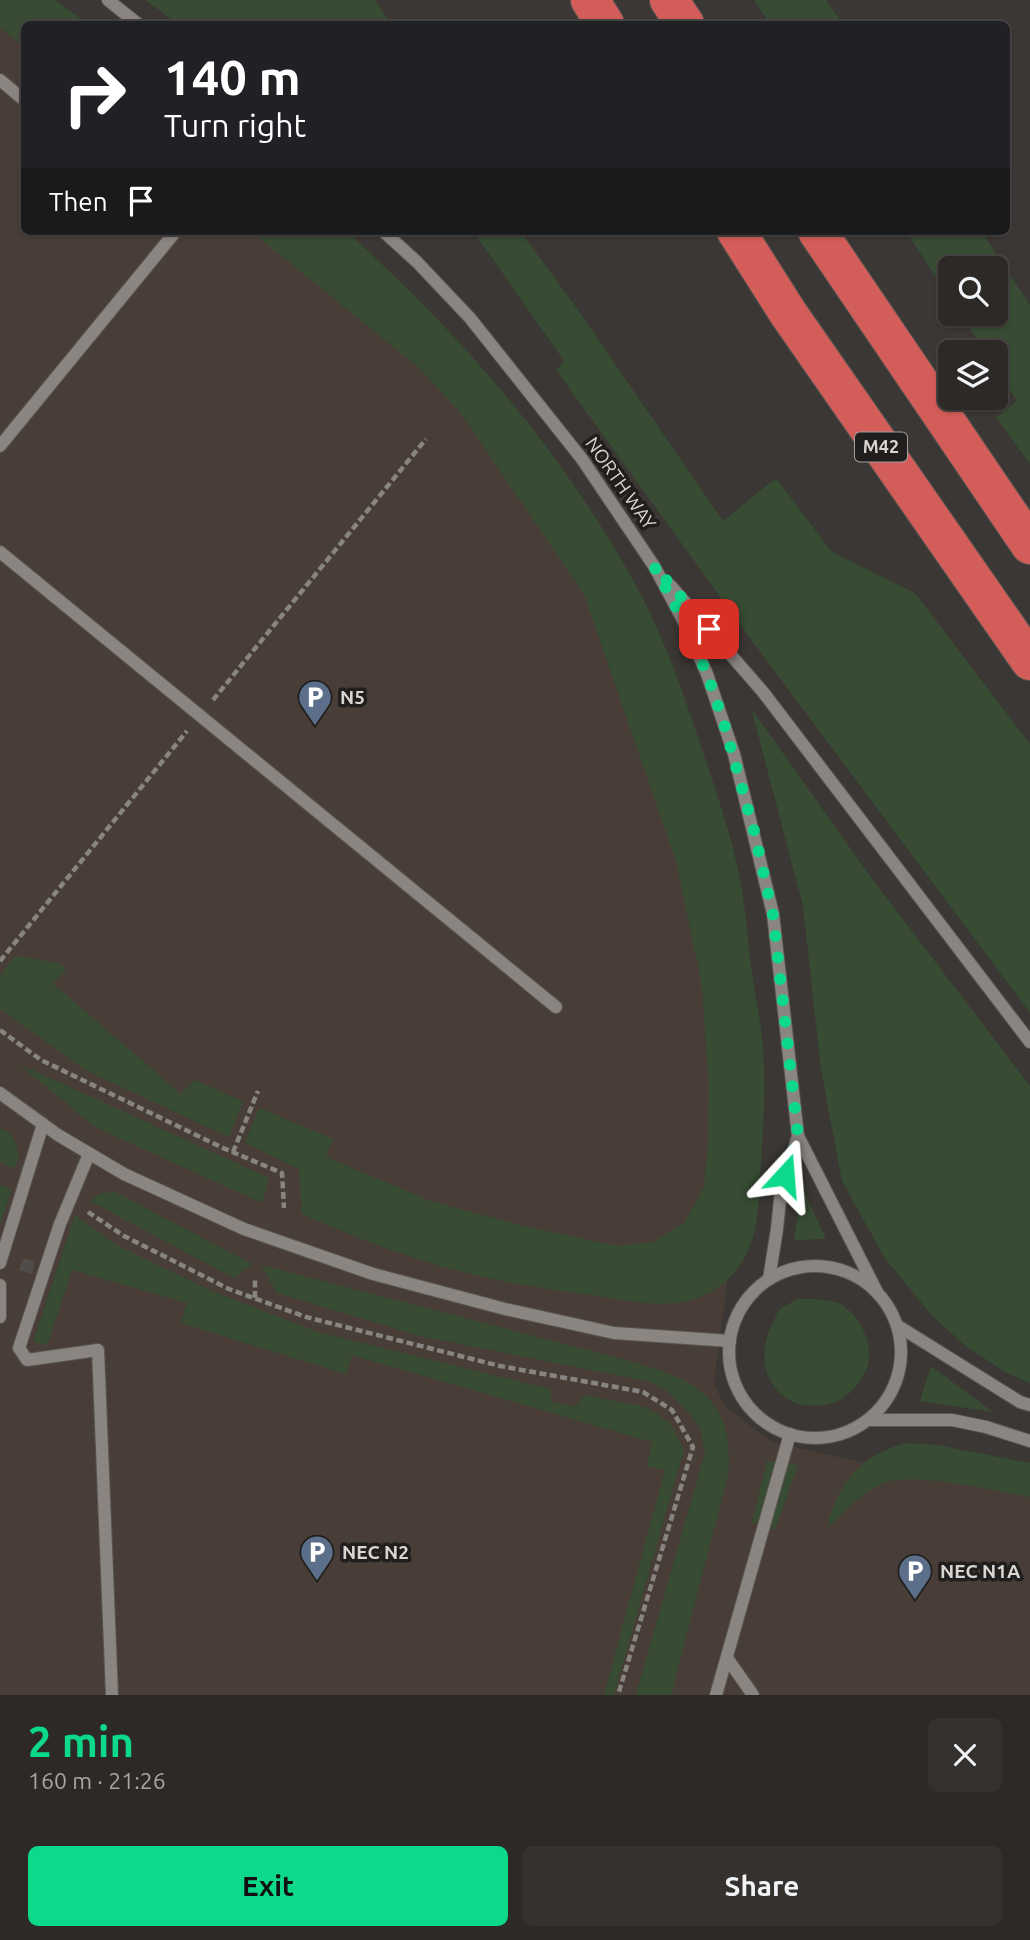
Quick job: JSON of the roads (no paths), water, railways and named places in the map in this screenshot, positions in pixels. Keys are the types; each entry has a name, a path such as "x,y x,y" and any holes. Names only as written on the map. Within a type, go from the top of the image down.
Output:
{"highway":[{"path":"590,0 603,21"},
{"path":"669,0 683,21"},
{"name":"M42","path":"739,235 788,313 1030,661"},
{"path":"820,235 1030,545"}],"street":[{"path":"108,0 134,21"},
{"path":"0,80 21,98"},
{"path":"0,446 173,235"},
{"name":"NORTH WAY","path":"387,235 470,318 582,458 654,566 683,620 707,674 734,754 773,915 798,1136 877,1292"},
{"path":"0,552 556,1007"},
{"path":"654,566 763,692 1030,1042"},
{"path":"0,1093 43,1124 124,1174 244,1229 373,1274 505,1309 614,1333 730,1341"},
{"path":"0,1263 43,1124"},
{"name":"NORTH WAY","path":"769,1279 780,1190 798,1136"},
{"path":"89,1154 60,1224 19,1348 27,1360 98,1350 112,1695"},
{"path":"814,1266 836,1268 858,1277 877,1292 892,1313 898,1326 901,1360 891,1393 869,1420 845,1433 817,1438 790,1434 764,1420 743,1399 734,1381 729,1361 730,1341 742,1306 754,1291 769,1279 790,1269 814,1266"},
{"path":"0,1285 0,1317"},
{"path":"898,1326 1020,1402 1030,1405"},
{"path":"869,1420 952,1420 1030,1441"},
{"path":"716,1695 790,1434"},
{"path":"727,1658 753,1695"}],"place":[{"name":"N5","path":"315,727"},
{"name":"NEC N2","path":"317,1582"},
{"name":"NEC N1A","path":"915,1601"}]}
